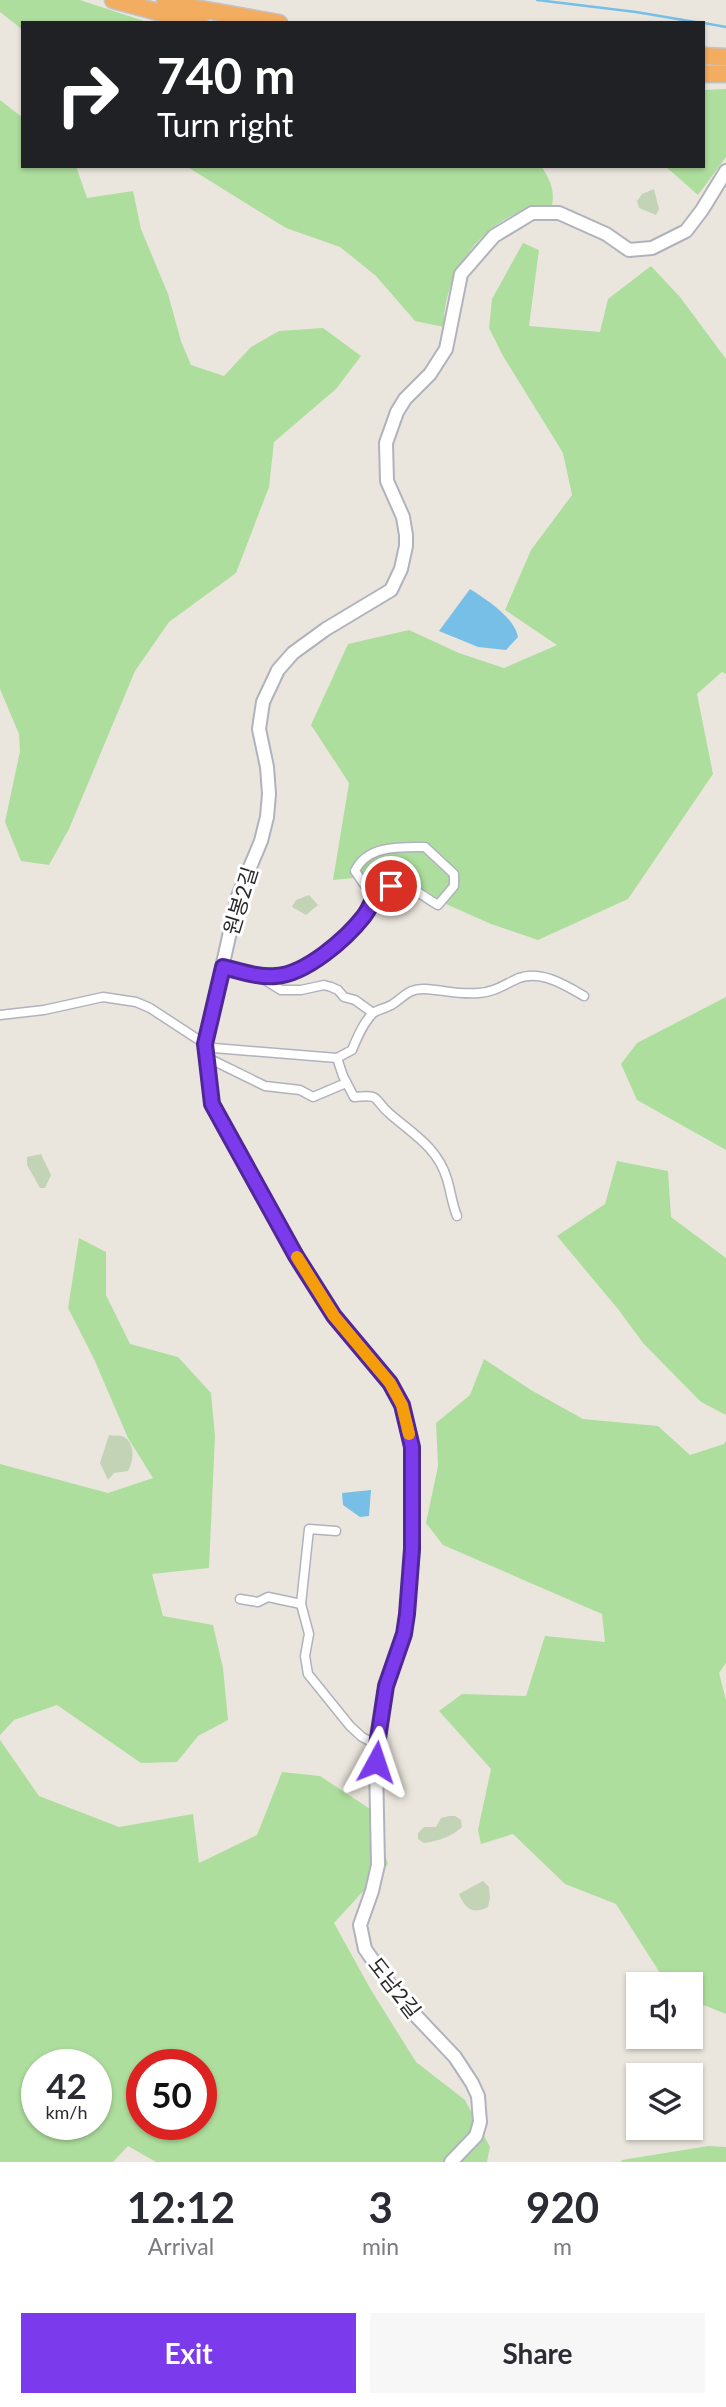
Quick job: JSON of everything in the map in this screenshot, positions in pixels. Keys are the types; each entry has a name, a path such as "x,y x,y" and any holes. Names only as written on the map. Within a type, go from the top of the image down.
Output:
{"highway":[{"path":"113,0 192,21"},
{"path":"165,0 268,21"},
{"path":"705,57 726,57"},
{"path":"705,74 726,74"}],"main road":[{"name":"원봉2길","path":"377,1745 386,1686 405,1624 412,1549 414,1459 402,1405 377,1366 334,1316 296,1256 212,1104 207,1051 223,967 238,896 261,841 267,817 267,767 259,729 262,702 278,670 293,653 326,629 391,590 401,569 406,535 403,517 387,481 386,443 397,412 405,399 438,363 446,349 461,274 494,236 532,213 559,213 606,234 629,250 652,248 686,231 726,171"},
{"name":"도남2길","path":"377,1745 378,1865 360,1925 361,1936 365,1949 400,1999 455,2057 478,2096 480,2122 476,2136 451,2162"}],"street":[{"path":"223,967 257,975 277,976 297,970 340,940 365,915 373,897 391,886 409,885 438,905 454,886 454,874 425,847 377,851 359,861 355,871 373,897"},
{"path":"257,975 281,990 301,990 324,985 331,987 373,1013"},
{"path":"207,1051 337,1058 352,1050 358,1034 373,1013 391,1005 408,990 480,993 502,988 529,975 550,979 584,996"},
{"path":"0,1015 44,1010 103,997 136,1002 150,1008 207,1051 265,1086 300,1090 313,1097 346,1083"},
{"path":"337,1058 346,1083 355,1097 372,1095 380,1100 388,1112 413,1130 431,1150 447,1178 457,1216"},
{"path":"336,1531 309,1529 301,1604 309,1634 305,1656 308,1674 349,1726 377,1745"},
{"path":"240,1599 258,1602 268,1597 301,1604"}],"green space":[{"path":"0,0 80,0 144,21 21,21 21,28 0,12"},
{"path":"726,89 726,157 698,195 667,168 705,168 705,90"},
{"path":"0,100 21,116 21,168 77,168 87,198 133,191 141,229 168,294 181,341 191,365 224,376 251,347 279,331 323,328 361,356 336,389 274,442 269,487 236,573 169,622 135,671 69,829 49,865 21,861 5,822 20,751 19,734 0,689"},
{"path":"189,168 542,168 553,195 552,206 524,211 504,220 476,243 456,274 449,292 444,327 415,321 376,276 340,247 286,228"},
{"path":"654,189 659,209 656,215 639,208 637,201 642,194"},
{"path":"523,243 539,250 529,326 600,332 608,299 651,266 680,297 726,359 726,674 722,672 697,694 713,774 628,899 538,940 491,924 412,889 375,876 333,880 349,783 311,725 348,644 409,630 459,653 504,668 557,645 505,610 531,550 572,495 563,453 503,356 489,328 492,299"},
{"path":"309,895 318,905 306,915 292,907 296,900"},
{"path":"726,997 726,1150 637,1100 621,1064 637,1043"},
{"path":"41,1154 51,1175 45,1188 40,1188 27,1165 27,1157"},
{"path":"617,1161 668,1171 671,1217 726,1258 726,1415 701,1402 643,1343 557,1236 605,1204"},
{"path":"79,1238 106,1252 106,1295 130,1344 178,1357 211,1393 215,1436 209,1568 152,1574 163,1616 213,1625 223,1668 228,1720 198,1736 177,1762 141,1763 57,1705 14,1720 0,1735 0,1464 108,1493 153,1478 128,1438 94,1359 68,1308"},
{"path":"484,1359 531,1390 583,1419 658,1426 690,1455 726,1441 726,1663 719,1673 726,1700 726,2014 703,2005 703,1972 659,1972 616,1904 565,1884 513,1834 481,1844 478,1830 491,1769 439,1711 462,1694 526,1696 545,1636 605,1642 602,1614 443,1545 426,1523 438,1466 436,1423 470,1395"},
{"path":"109,1435 127,1439 132,1447 132,1462 128,1471 114,1473 108,1480 100,1463"},
{"path":"0,1740 39,1796 119,1827 193,1814 199,1863 257,1835 282,1772 320,1776 370,1809 388,1864 334,1923 371,1990 416,2062 465,2100 490,2147 487,2162 156,2162 128,2146 113,2162 0,2162"},
{"path":"449,1816 461,1820 462,1827 449,1836 434,1841 424,1843 418,1839 418,1833 424,1827 436,1827 441,1818"},
{"path":"483,1881 489,1887 488,1907 470,1909 459,1894"},
{"path":"708,2146 726,2147 726,2162 621,2162 622,2160"}],"water":[{"path":"470,589 499,610 511,623 518,637 506,650 478,647 439,631"},
{"path":"371,1490 369,1516 360,1517 343,1505 342,1493"}],"waterway":[{"path":"537,0 689,21"},
{"path":"705,23 726,27"}],"slow traffic":[{"path":"297,1257 334,1316 390,1383 402,1405 409,1434"}],"route":[{"path":"376,1762 386,1686 404,1634 412,1549 414,1459 402,1405 390,1383 334,1316 296,1256 223,1126 212,1104 205,1044 223,967 257,975 277,976 306,966 340,940 365,915 373,897 391,886"}]}
